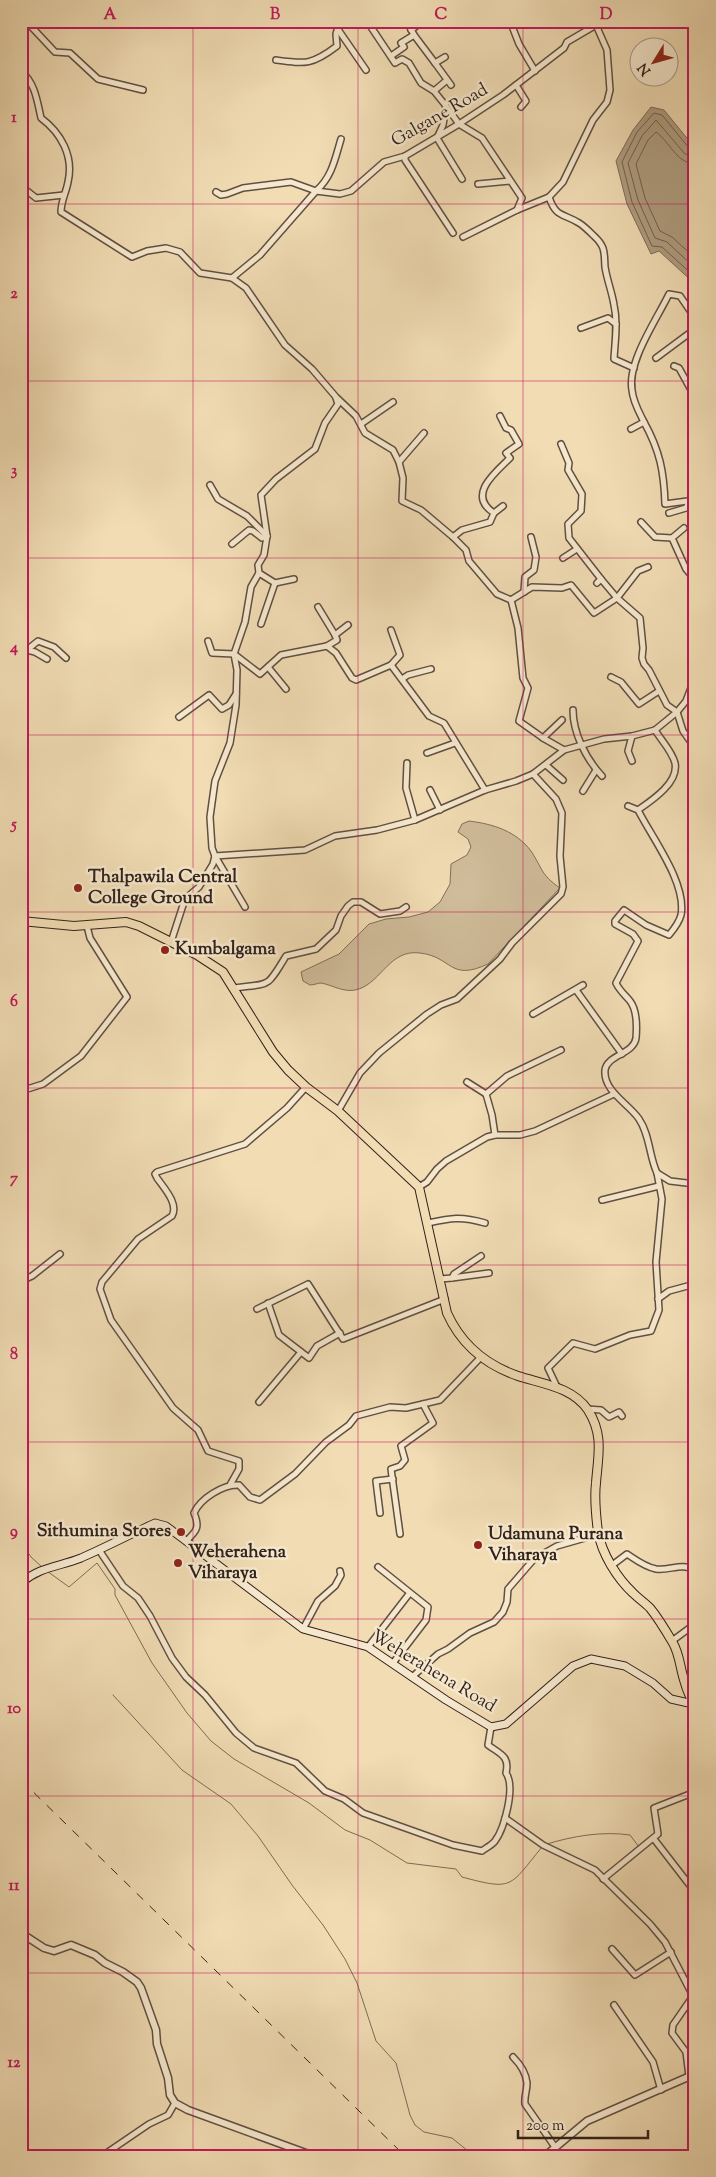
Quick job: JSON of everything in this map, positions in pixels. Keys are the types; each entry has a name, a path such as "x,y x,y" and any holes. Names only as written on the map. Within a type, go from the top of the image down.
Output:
{"main road":[{"path":"21,921 87,926 126,922 139,926 197,955 223,972 273,1052 306,1087 338,1111 419,1187 447,1313 462,1340 481,1357 516,1375 557,1387 575,1397 586,1408 594,1421 599,1435 600,1447 595,1496 598,1534 611,1566 632,1592 650,1608 672,1641 678,1652 684,1682 694,1706"},
{"name":"Weherahena Road","path":"21,1583 44,1568 80,1559 155,1523 166,1526 303,1629 368,1647 490,1727 506,1724 573,1666 591,1659 626,1666 653,1683 672,1699 694,1706"}],"street":[{"path":"26,21 55,52 70,53 98,79 143,90"},
{"path":"276,60 306,64 323,57 337,46 337,28 340,21"},
{"path":"367,21 395,63 402,59 409,63 421,83 434,91 459,124 482,138 522,198 517,210"},
{"path":"407,21 414,35 449,83 434,91"},
{"path":"411,30 423,21"},
{"path":"510,21 519,44 535,71"},
{"path":"595,23 608,52 610,78"},
{"path":"463,237 517,210 550,197 563,182 593,120 606,102 610,90 610,64 607,50 595,23"},
{"name":"Galgane Road","path":"216,192 221,195 243,188 291,182 316,191 340,194 351,192 384,162 405,156 437,138 516,86 564,48 567,42 595,23"},
{"path":"337,28 366,70"},
{"path":"391,56 404,47 401,43 414,35"},
{"path":"435,63 445,56"},
{"path":"21,71 29,78 36,93 41,118 51,125 61,137 67,150 69,174 61,212 132,257 147,251 166,248 180,252 200,273 232,278 246,288 285,345 312,369 336,397 356,416 365,433 394,450 403,478 402,501 421,510 453,537 466,550 469,561 497,594 511,600"},
{"path":"516,86 526,101 521,107"},
{"path":"446,106 443,125 437,138 462,178"},
{"path":"232,278 260,255 326,182 332,170 341,139"},
{"path":"405,156 454,233"},
{"path":"478,184 510,182"},
{"path":"21,186 36,198 64,195"},
{"path":"550,197 553,209 563,217 579,223 595,236 603,247 606,257 605,266 615,307 614,359 634,368"},
{"path":"692,500 665,504 662,464 656,444 635,405 631,388 635,362 670,294 680,296 695,318"},
{"path":"581,328 608,318 616,324"},
{"path":"656,358 695,329"},
{"path":"674,366 679,368 695,397"},
{"path":"245,907 212,848 210,817 215,780 230,743 236,694 237,670 234,654 245,622 251,587 259,574 258,565 264,555 267,536 261,495 276,479 315,449 325,423 338,404 336,397"},
{"path":"361,424 393,402"},
{"path":"494,513 488,509 483,499 482,490 489,479 510,458 506,453 519,444 510,430 506,428 500,416"},
{"path":"631,429 644,422"},
{"path":"399,462 424,433"},
{"path":"561,444 569,462 568,470 582,494 582,511 568,524 569,538 599,581 640,618 644,648 642,658 667,705 677,712 684,731 695,748"},
{"path":"210,485 218,499 247,516 267,536"},
{"path":"669,513 686,508 692,500"},
{"path":"453,537 462,530 490,522 494,513 503,506"},
{"path":"641,522 655,537 672,538 684,528"},
{"path":"232,544 248,530 253,531 262,538 267,536"},
{"path":"524,592 525,577 534,570 536,557 531,537"},
{"path":"672,538 686,569 695,580"},
{"path":"563,558 577,549"},
{"path":"511,600 532,587 562,588 571,585 594,613 617,598 638,571 648,567"},
{"path":"259,574 275,583 294,579"},
{"path":"261,624 275,583"},
{"path":"511,600 518,628 522,678 528,688 519,721 564,750"},
{"path":"208,641 212,653 234,654 260,674 281,655 327,646 337,640 318,607"},
{"path":"335,635 348,626"},
{"path":"327,646 336,653 352,678 356,680 391,665 400,655 391,630"},
{"path":"23,649 38,641 54,647 66,658"},
{"path":"23,649 47,659"},
{"path":"391,665 429,716 444,723 484,790"},
{"path":"268,666 286,689"},
{"path":"402,679 408,675 431,669"},
{"path":"611,677 620,682 639,704 659,691"},
{"path":"216,856 305,850 335,836 377,830 415,820 484,790 533,774 564,750 581,744 632,736 655,730 677,712 686,701 691,688 695,688"},
{"path":"179,718 209,695 222,709 229,704 236,694"},
{"path":"573,710 573,718 581,744 589,761 602,776"},
{"path":"543,738 562,720"},
{"path":"638,810 660,794 675,773 676,765 673,757 655,730"},
{"path":"632,736 628,751 632,761"},
{"path":"427,753 455,743"},
{"path":"406,763 406,788 415,820"},
{"path":"546,765 563,780"},
{"path":"583,791 596,770"},
{"path":"338,1111 360,1073 379,1053 427,1014 441,1005 457,999 500,959 512,942 561,894 563,886 560,842 562,814 556,800 533,774"},
{"path":"430,790 440,810"},
{"path":"557,1387 548,1368 573,1343 595,1350 630,1335 651,1332 659,1310 656,1262 662,1199 657,1174 640,1120 614,1094 605,1069 609,1063 634,1044 634,1009 616,982 638,941 633,934 615,924 615,921 624,910 646,925 669,935 677,925 681,915 681,902 675,878 638,810 628,806"},
{"path":"170,942 185,899 199,887 216,856"},
{"path":"234,988 263,985 271,982 286,956 316,949 336,930 344,911 353,902 361,902 380,914 400,911 406,907"},
{"path":"21,1091 43,1084 81,1056 127,997 90,938 87,926"},
{"path":"533,1014 576,990 583,984"},
{"path":"576,990 622,1054"},
{"path":"486,1094 507,1076 561,1050"},
{"path":"467,1082 486,1094 492,1114 495,1135"},
{"path":"230,1485 239,1469 240,1461 208,1451 198,1430 174,1408 111,1320 100,1289 102,1282 138,1239 174,1213 174,1204 157,1178 155,1174 157,1172 245,1144 287,1108 306,1087"},
{"path":"419,1187 427,1182 437,1168 495,1135 520,1135 535,1131 614,1094"},
{"path":"657,1174 670,1181 695,1184"},
{"path":"602,1200 659,1186"},
{"path":"428,1223 455,1217 485,1223"},
{"path":"21,1281 32,1276 60,1254"},
{"path":"452,1278 454,1274 481,1256"},
{"path":"440,1279 489,1273"},
{"path":"257,1309 308,1284 343,1339 445,1299"},
{"path":"658,1299 669,1291 695,1284"},
{"path":"268,1303 279,1335 309,1358 317,1346 340,1333"},
{"path":"259,1402 301,1352"},
{"path":"186,1541 197,1531 198,1524 194,1513 197,1504 230,1485 239,1485 250,1497 260,1500 295,1474 326,1442 349,1425 356,1416 390,1407 406,1408 440,1400 481,1357"},
{"path":"400,1534 391,1469 400,1466 405,1460 401,1446 433,1423 423,1404"},
{"path":"586,1408 601,1410 609,1417 619,1412 622,1416"},
{"path":"380,1513 376,1481 393,1479"},
{"path":"412,1677 438,1654 470,1633 494,1622 503,1612 507,1602 508,1588 534,1559 557,1546 598,1534"},
{"path":"99,1550 123,1586 138,1598 150,1616 172,1658 186,1677 205,1695 236,1733 254,1748 296,1763 325,1790 344,1799 363,1813 453,1845 482,1851 494,1842 505,1818 509,1800 510,1778 506,1773 508,1765 504,1757 488,1745 490,1727"},
{"path":"611,1566 627,1554 647,1566 658,1569 687,1565 695,1570"},
{"path":"378,1567 409,1594 428,1607 426,1620 392,1663"},
{"path":"303,1629 318,1601 335,1586 341,1575 340,1571"},
{"path":"368,1647 409,1594"},
{"path":"672,1641 695,1624"},
{"path":"603,1879 658,1834 654,1808 695,1792"},
{"path":"505,1818 543,1845 595,1870 650,1924 671,1952 693,1996 673,2025 672,2033 682,2044 686,2052 692,2075 587,2121 545,2156"},
{"path":"654,1839 695,1892"},
{"path":"21,1933 44,1948 54,1951 71,1946 95,1955 137,1982 141,1988 156,2030 157,2044 168,2078 170,2095 175,2103 188,2110 314,2156"},
{"path":"612,1949 635,1975 671,1952"},
{"path":"614,2005 653,2062 661,2090"},
{"path":"513,2057 521,2065 527,2084 524,2096 526,2104 555,2147"},
{"path":"102,2156 149,2124 168,2115 175,2103"}],"shaded area":[{"path":"469,821 487,824 518,838 531,851 545,875 560,888 488,964 475,969 458,969 431,955 410,953 401,956 367,985 359,989 344,990 321,983 310,985 303,981 301,972 339,954 369,924 386,919 409,917 428,912 440,902 450,884 451,864 467,855 471,847 468,839 458,832 462,824"}],"water":[{"path":"651,107 664,110 695,148 695,284 659,251 651,254 627,204 616,161 633,130"}],"waterway":[{"path":"21,1542 31,1557 42,1567"},
{"path":"47,1571 69,1587 97,1563 115,1589 115,1595 152,1663 187,1713 211,1741 234,1759 309,1803 345,1830 370,1840 407,1863 456,1869 462,1877 492,1884 501,1884 516,1878 542,1847"},
{"path":"113,1695 182,1770 231,1804 258,1836 323,1925 345,1959 357,1983 376,2041 396,2063 410,2115 415,2125 424,2132 452,2138 474,2156"},
{"path":"547,1844 588,1835 620,1834 630,1835 639,1847"}],"railway":[{"path":"21,1780 405,2156"}],"place":[{"name":"Thalpawila Central College Ground","path":"78,888"},
{"name":"Kumbalgama","path":"165,950"},
{"name":"Sithumina Stores","path":"181,1532"},
{"name":"Udamuna Purana Viharaya","path":"478,1545"},
{"name":"Weherahena Viharaya","path":"178,1563"}]}
